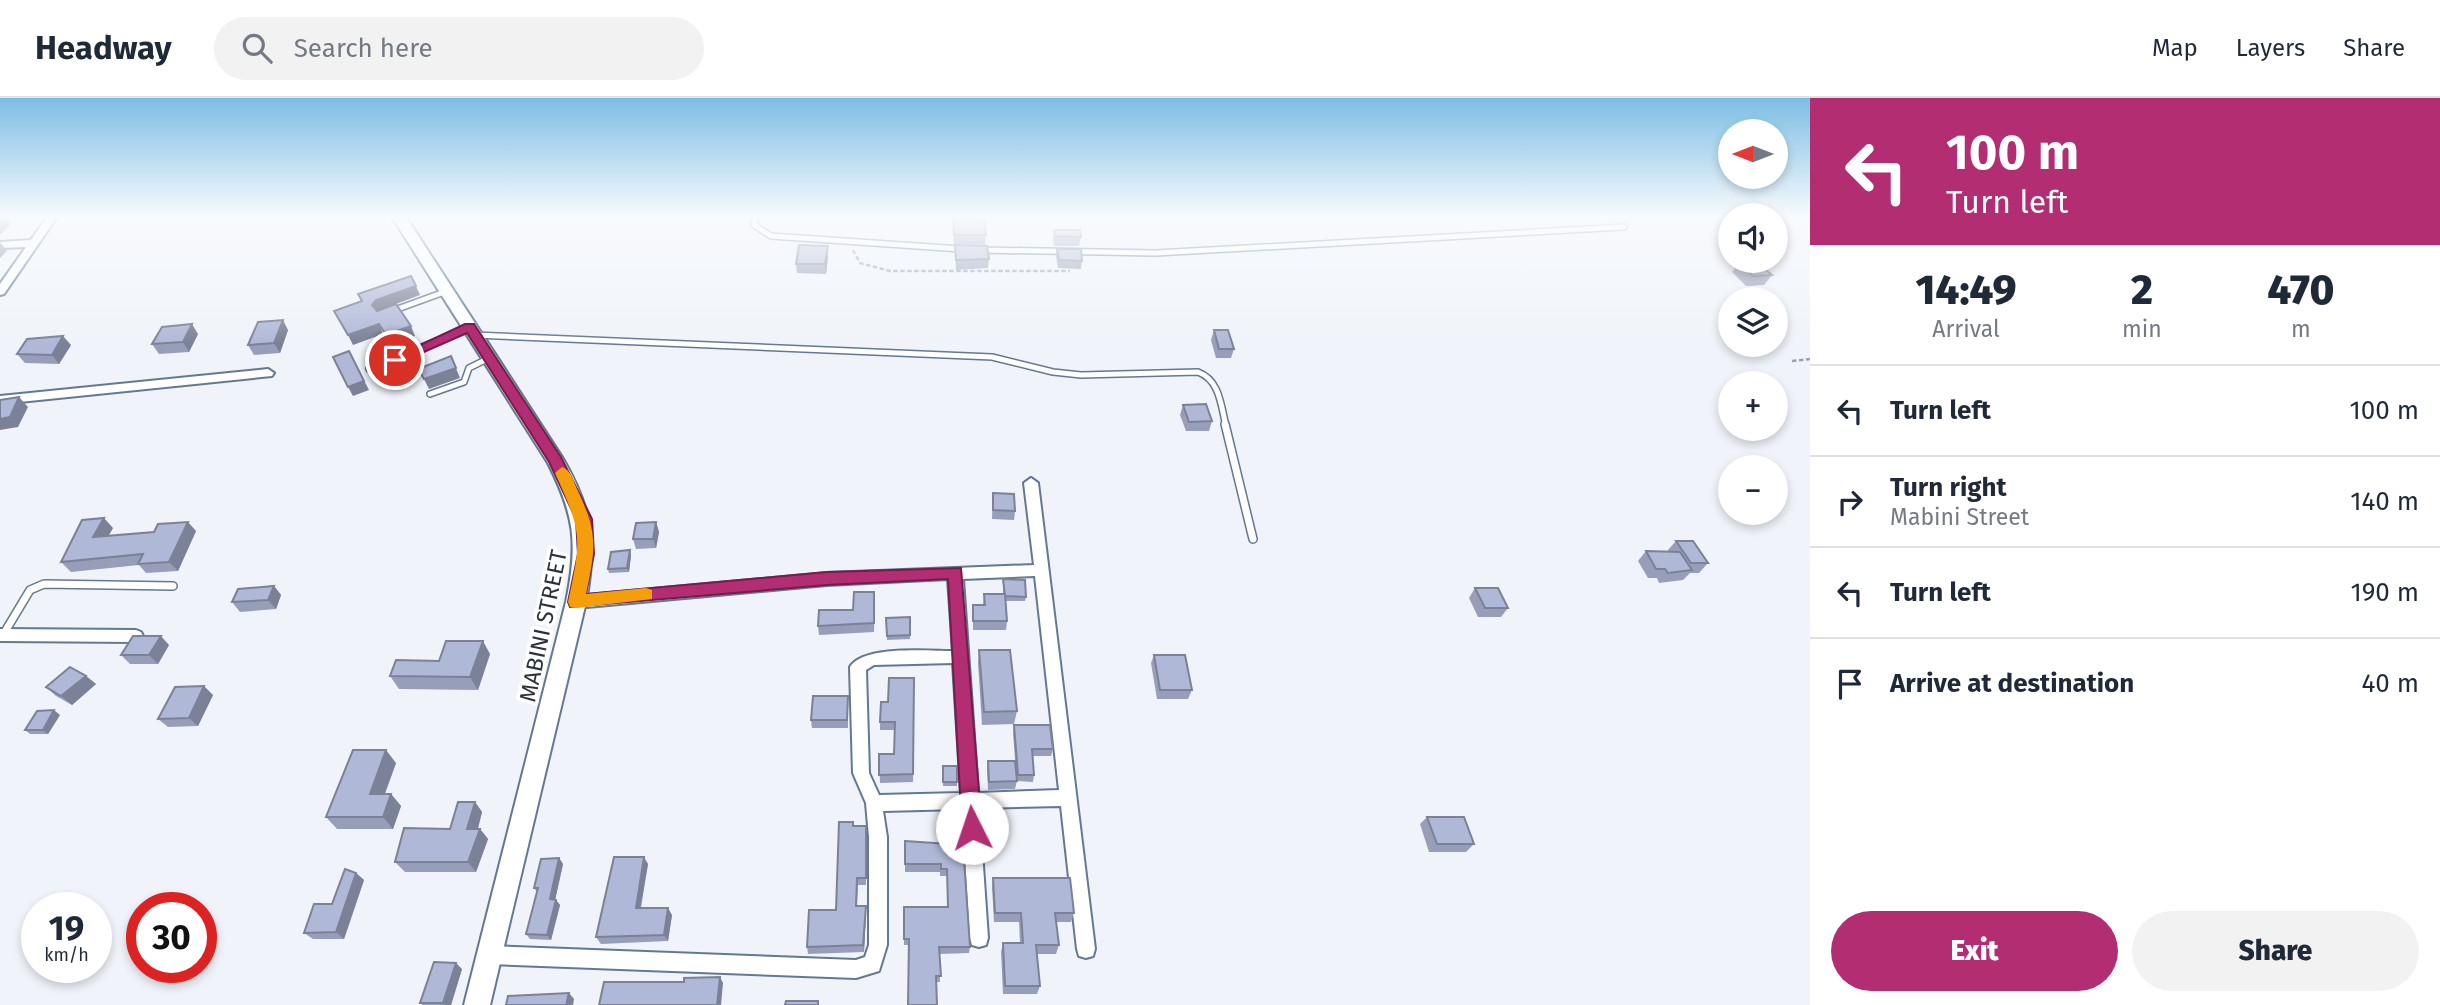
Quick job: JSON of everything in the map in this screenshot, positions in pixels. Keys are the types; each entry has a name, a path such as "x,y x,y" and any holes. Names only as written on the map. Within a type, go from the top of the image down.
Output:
{"main road":[{"name":"MABINI STREET","path":"426,259 556,461 584,519 586,554 576,602 477,1005"}],"street":[{"path":"0,292 22,259"},
{"path":"0,400 268,373"},
{"path":"1031,484 1086,949"},
{"path":"576,602 814,580 1042,570"},
{"path":"956,572 979,938"},
{"path":"2,635 136,636"},
{"path":"490,955 865,968 872,964 878,946 878,837 874,803 861,773 858,667 872,659 960,657"},
{"path":"874,803 1068,798"}],"lane":[{"path":"382,315 447,291"},
{"path":"369,369 420,351 437,340 472,331 992,357 1053,372 1081,375 1198,372 1211,379 1216,386 1253,539"},
{"path":"430,394 464,382 469,368 489,358"},
{"path":"2,635 30,590 44,584 173,586"}],"path":[{"path":"858,259 860,263 890,271 1070,271"},
{"path":"1792,361 1810,359"}],"building":[{"path":"797,259 826,259 825,264 796,264"},
{"path":"1750,273 1772,275 1753,276"},
{"path":"411,276 416,286 376,300 372,305 377,311 396,304 411,326 386,335 379,324 348,335 334,311 362,301 358,294"},
{"path":"283,320 274,343 248,345 258,322"},
{"path":"192,324 183,342 152,344 162,327"},
{"path":"1214,330 1228,330 1234,349 1219,349"},
{"path":"63,336 52,355 17,354 27,339"},
{"path":"349,351 364,381 348,387 333,357"},
{"path":"451,356 456,368 424,379 418,369"},
{"path":"19,397 10,417 0,419 0,400"},
{"path":"1206,404 1212,421 1189,422 1183,405"},
{"path":"993,493 1014,494 1015,511 993,510"},
{"path":"104,518 93,537 154,532 158,524 188,522 169,562 138,564 143,554 61,562 82,520"},
{"path":"656,522 653,539 633,539 636,523"},
{"path":"1676,541 1693,541 1708,563 1691,563"},
{"path":"630,550 627,568 608,569 611,552"},
{"path":"1646,551 1680,552 1692,570 1668,573 1665,569 1656,569"},
{"path":"1003,579 1025,580 1026,597 1005,596"},
{"path":"274,586 268,600 232,602 238,589"},
{"path":"1475,588 1498,588 1508,608 1485,608"},
{"path":"854,592 874,592 874,623 818,626 819,610 853,610"},
{"path":"984,594 1005,594 1007,621 973,621 973,605 985,605"},
{"path":"910,617 910,635 887,636 886,618"},
{"path":"133,636 161,636 149,655 121,655"},
{"path":"446,641 483,641 470,677 390,676 396,660 439,661"},
{"path":"979,650 1010,650 1017,711 984,712"},
{"path":"1154,655 1185,655 1192,690 1160,690"},
{"path":"70,667 86,676 61,696 46,687"},
{"path":"889,678 914,678 913,774 879,775 879,754 894,754 895,722 880,722 881,702 888,702"},
{"path":"204,686 189,718 158,719 175,687"},
{"path":"813,696 848,696 847,720 811,720"},
{"path":"54,710 43,730 25,730 37,711"},
{"path":"1014,725 1050,725 1053,749 1032,749 1034,775 1018,775"},
{"path":"353,750 386,750 370,794 391,794 383,817 326,817"},
{"path":"988,761 1015,761 1017,781 989,782"},
{"path":"943,766 957,766 957,782 943,782"},
{"path":"458,802 475,802 467,829 480,829 468,862 395,862 404,828 450,829"},
{"path":"1427,817 1464,817 1474,844 1437,844"},
{"path":"839,822 866,826 866,878 857,878 856,906 866,906 863,945 807,947 809,910 836,910"},
{"path":"905,841 963,845 970,947 939,947 941,976 936,976 937,1005 908,1005 909,939 904,939 904,907 948,907 947,869 941,869 941,864 905,864"},
{"path":"614,857 644,857 636,908 668,908 664,935 596,937"},
{"path":"559,858 550,899 556,900 547,935 526,934 538,888 534,888 541,859"},
{"path":"345,869 356,873 336,932 304,933 314,904 332,904"},
{"path":"993,878 1070,878 1074,913 1055,913 1059,945 1036,945 1040,986 1005,986 1003,943 1023,943 1021,913 995,913"},
{"path":"434,962 456,963 443,1003 420,1003"},
{"path":"720,977 717,1005 599,1005 604,982 684,982 684,978"},
{"path":"569,993 566,1005 506,1005 508,996"},
{"path":"786,1001 818,1001 818,1005 785,1005"}],"slow traffic":[{"path":"562,473 584,519 586,533 586,554 576,602 646,595"}],"route":[{"path":"395,360 470,327 556,461 584,519 586,554 576,602 827,579 956,572 972,828"}]}
